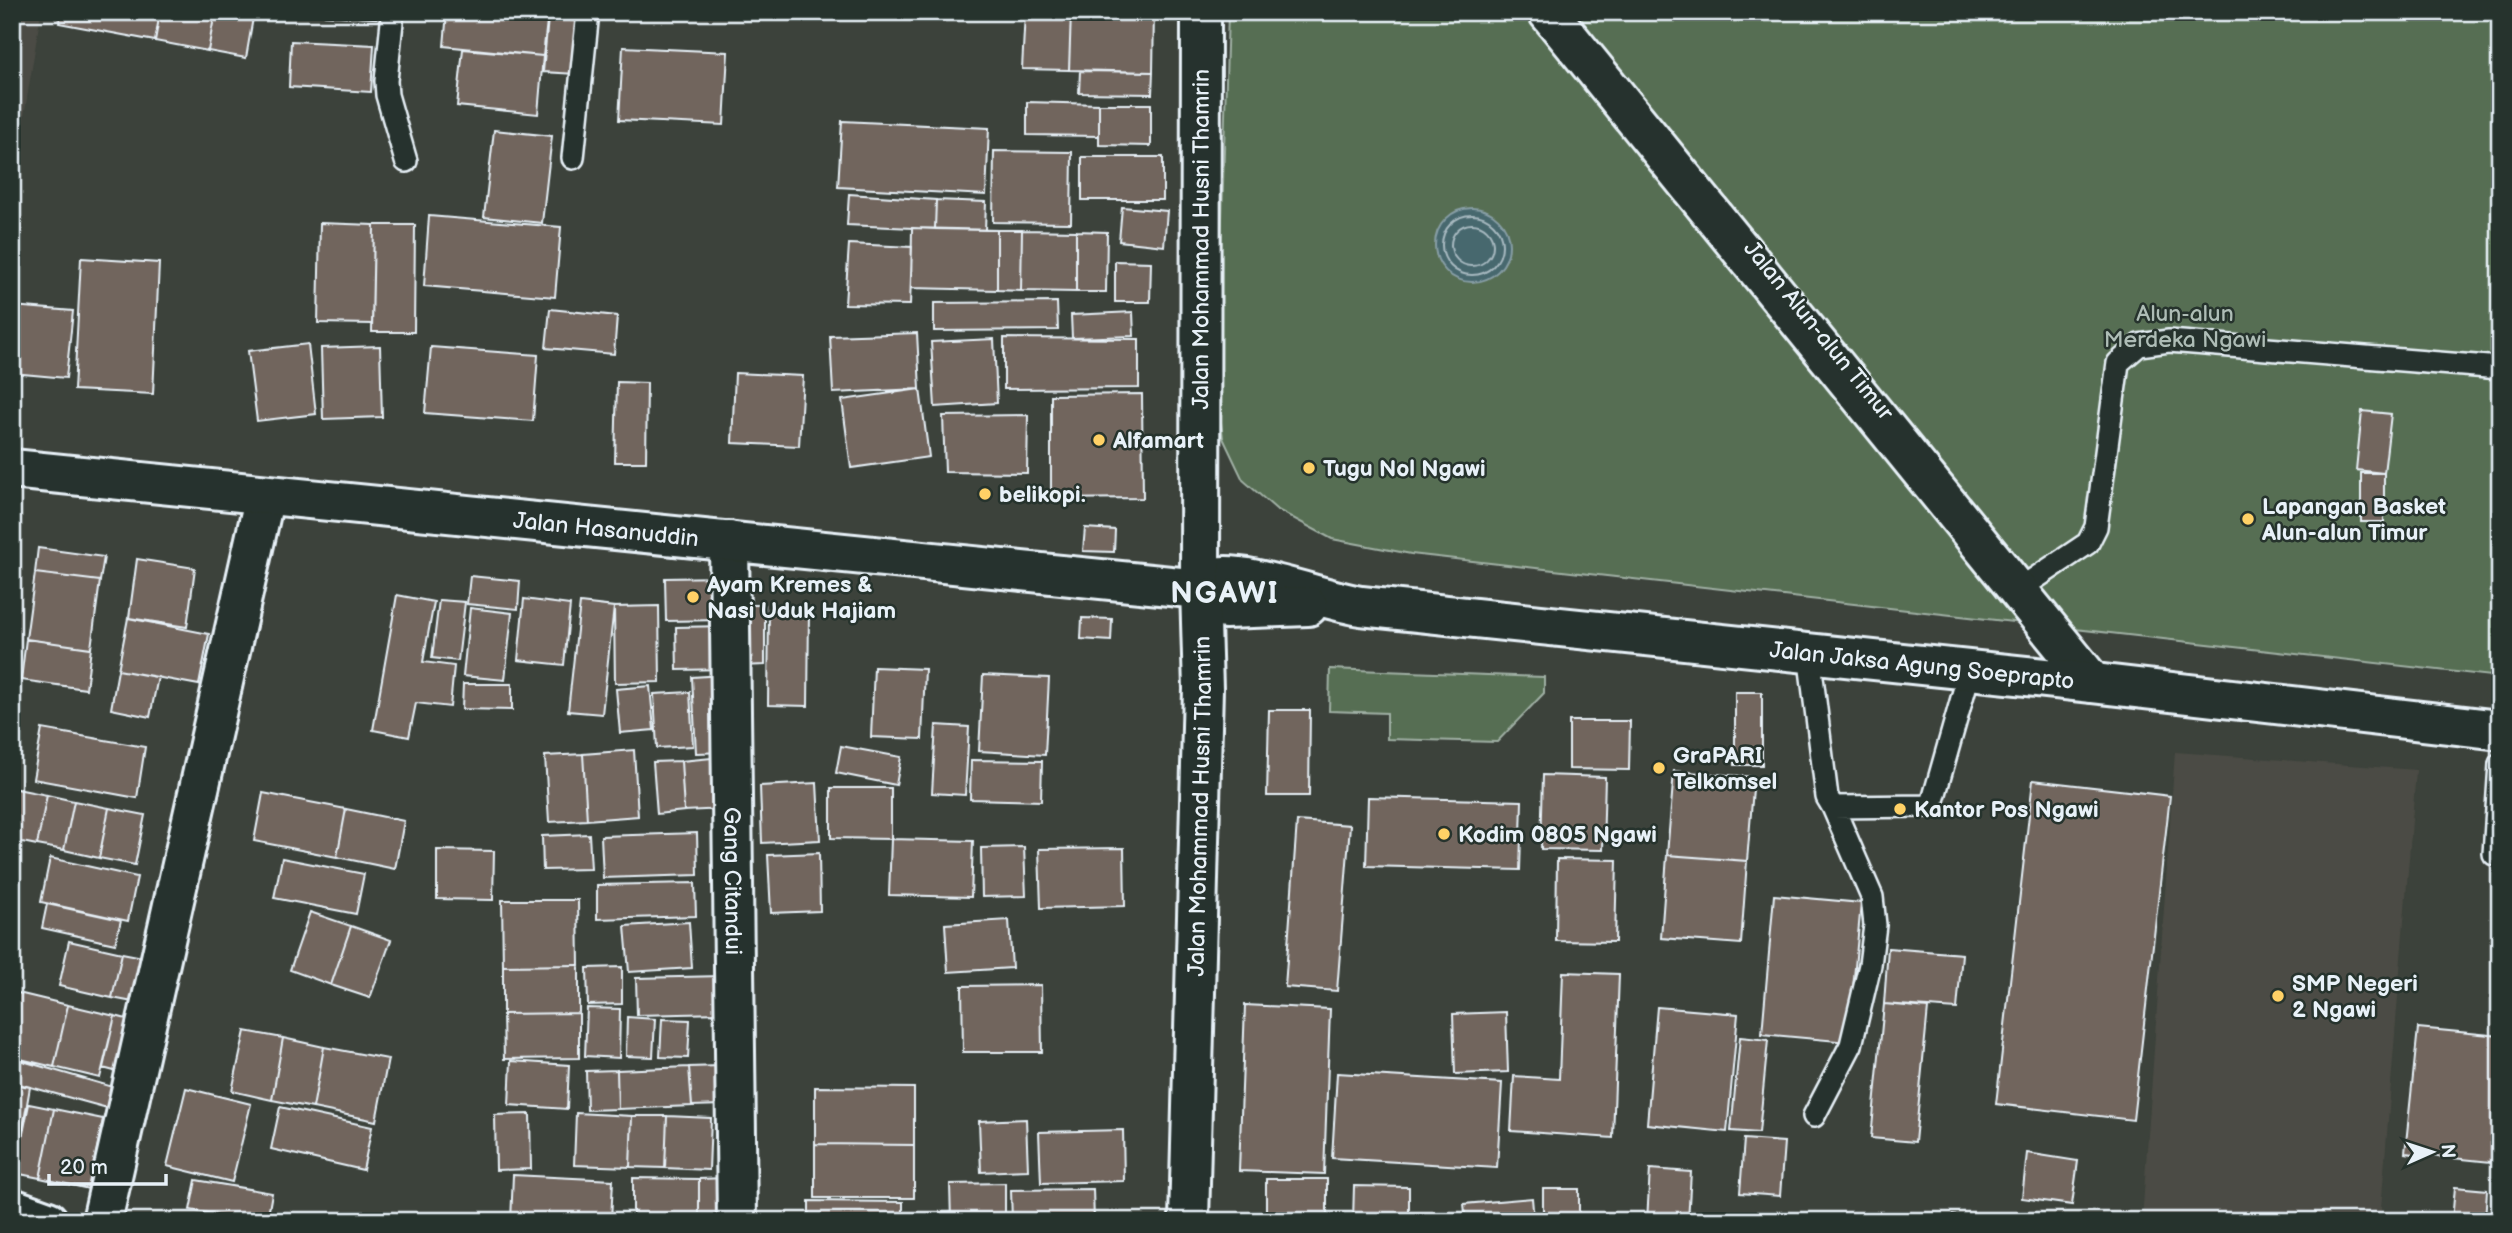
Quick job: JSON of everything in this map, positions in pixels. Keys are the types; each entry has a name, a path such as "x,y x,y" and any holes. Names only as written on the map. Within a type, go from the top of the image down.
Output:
{"street":[{"name":"Jalan Mohammad Husni Thamrin","path":"1189,1221 1203,689 1187,588 1201,12"},
{"path":"1548,12 2018,590 2082,682"},
{"name":"Jalan Hasanuddin","path":"12,469 1187,588"},
{"path":"102,1221 265,495"},
{"name":"Gang Citandui","path":"729,541 737,1221"},
{"name":"Jalan Jaksa Agung Soeprapto","path":"1187,588 1211,605 1225,609 1343,604 2082,682 2500,730"},
{"path":"12,1208 48,1221"}],"lane":[{"path":"393,12 387,95 406,161"},
{"path":"573,158 588,12"},
{"name":"Jalan Alun-alun Timur","path":"1526,12 2082,682"},
{"path":"2018,590 2088,543 2096,527 2118,363 2138,345 2169,341 2500,368"},
{"path":"1810,653 1827,797 1872,897 1875,925 1870,965 1851,1045 1814,1116"},
{"path":"1833,807 1933,804 1970,670"},
{"path":"2500,764 2494,854 2500,855"}],"shaded area":[{"path":"12,12 41,12 12,190"},
{"name":"SMP Negeri 2 Ngawi","path":"2175,752 2416,770 2380,1221 2142,1221"}],"green space":[{"name":"Alun-alun Merdeka Ngawi","path":"1228,12 2500,12 2500,677 1411,554 1332,539 1276,509 1243,480 1223,438 1217,391"},
{"path":"1330,669 1544,677 1544,693 1497,742 1387,739 1387,713 1329,711"}],"water":[{"path":"1472,208 1486,211 1498,219 1506,231 1509,245 1506,259 1498,271 1486,279 1472,282 1458,279 1446,271 1438,259 1435,245 1438,231 1446,219 1458,211"}],"building":[{"path":"61,12 160,12 155,41 59,23"},
{"path":"160,12 215,12 208,51 155,41"},
{"path":"215,12 254,12 246,58 208,51"},
{"path":"326,12 389,12 388,19 325,15"},
{"path":"447,12 548,12 543,56 444,46"},
{"path":"1025,12 1071,12 1069,70 1022,69"},
{"path":"1071,12 1154,12 1153,72 1069,70"},
{"path":"548,18 581,21 576,74 543,72"},
{"path":"291,41 374,45 371,92 289,87"},
{"path":"623,47 728,52 724,125 619,120"},
{"path":"463,49 543,56 538,114 457,106"},
{"path":"1080,71 1153,72 1152,94 1079,93"},
{"path":"1027,102 1099,104 1099,136 1027,135"},
{"path":"1099,104 1151,104 1151,146 1099,145"},
{"path":"842,121 989,128 986,195 838,187"},
{"path":"494,130 552,136 542,223 484,217"},
{"path":"994,151 1072,152 1071,223 993,222"},
{"path":"1082,157 1163,157 1163,200 1082,200"},
{"path":"849,194 936,200 935,229 847,225"},
{"path":"936,200 986,202 985,230 935,229"},
{"path":"1122,207 1167,211 1164,246 1119,241"},
{"path":"429,216 561,227 555,297 424,286"},
{"path":"320,223 374,225 372,324 318,323"},
{"path":"374,225 415,225 414,332 372,332"},
{"path":"912,228 997,230 997,290 911,288"},
{"path":"997,230 1022,230 1021,291 997,290"},
{"path":"1022,230 1076,231 1076,292 1021,291"},
{"path":"1076,231 1107,232 1106,292 1076,292"},
{"path":"849,244 912,247 910,305 845,304"},
{"path":"81,258 159,263 153,394 74,390"},
{"path":"1115,261 1151,262 1150,302 1115,302"},
{"path":"1057,302 1058,330 934,331 934,303"},
{"path":"12,306 73,311 66,378 12,373"},
{"path":"550,309 617,316 614,354 546,348"},
{"path":"1133,312 1134,336 1072,338 1071,315"},
{"path":"917,333 920,389 833,393 830,336"},
{"path":"1004,338 1139,339 1139,388 1004,389"},
{"path":"994,339 997,403 935,407 931,342"},
{"path":"308,344 316,414 257,421 248,351"},
{"path":"380,346 382,417 323,419 321,348"},
{"path":"431,347 538,355 533,421 425,413"},
{"path":"735,373 803,376 799,446 732,443"},
{"path":"617,382 647,383 646,462 615,462"},
{"path":"920,389 929,457 851,468 842,400"},
{"path":"1142,394 1143,498 1051,499 1051,395"},
{"path":"2362,411 2391,414 2384,473 2356,470"},
{"path":"1028,415 1027,473 945,472 943,416"},
{"path":"2361,473 2384,473 2384,522 2361,522"},
{"path":"1085,528 1115,530 1114,552 1083,551"},
{"path":"38,548 104,557 100,581 35,573"},
{"path":"12,551 19,552 12,588"},
{"path":"137,559 195,568 187,627 129,618"},
{"path":"35,573 100,581 91,648 26,639"},
{"path":"470,576 520,581 518,609 467,604"},
{"path":"721,577 721,620 666,621 665,578"},
{"path":"397,595 434,602 423,662 454,666 450,707 416,703 409,737 373,730"},
{"path":"524,599 570,605 564,665 518,660"},
{"path":"439,600 465,602 458,661 432,658"},
{"path":"580,603 614,607 602,714 568,711"},
{"path":"742,605 765,605 765,665 742,666"},
{"path":"659,606 660,682 615,683 614,607"},
{"path":"470,608 512,613 505,680 463,676"},
{"path":"769,608 809,609 808,706 768,705"},
{"path":"128,618 209,634 199,685 118,670"},
{"path":"1082,618 1112,619 1111,641 1081,639"},
{"path":"726,626 727,669 677,670 676,627"},
{"path":"26,639 91,648 86,689 21,680"},
{"path":"874,667 925,669 922,739 871,737"},
{"path":"118,670 158,677 150,717 111,709"},
{"path":"723,675 728,752 696,753 692,677"},
{"path":"983,675 1049,678 1045,755 979,751"},
{"path":"463,684 512,684 512,710 462,709"},
{"path":"650,686 654,730 620,733 616,689"},
{"path":"690,692 693,746 657,748 654,694"},
{"path":"1735,692 1762,692 1762,765 1735,765"},
{"path":"1269,710 1310,710 1309,796 1267,796"},
{"path":"1569,721 1630,721 1629,770 1569,769"},
{"path":"936,725 969,727 965,795 932,793"},
{"path":"42,729 145,747 137,798 33,779"},
{"path":"841,746 901,757 896,785 836,773"},
{"path":"634,750 638,816 587,820 583,754"},
{"path":"583,754 587,820 549,822 545,756"},
{"path":"722,757 725,809 684,811 681,761"},
{"path":"971,760 1042,761 1041,801 970,799"},
{"path":"681,761 684,811 657,814 653,762"},
{"path":"1674,771 1754,777 1747,861 1667,855"},
{"path":"1543,775 1605,777 1603,850 1541,849"},
{"path":"2033,780 2170,796 2133,1120 1996,1104"},
{"path":"817,783 820,840 762,843 760,786"},
{"path":"12,788 47,795 37,845 12,840"},
{"path":"831,788 891,788 891,839 831,838"},
{"path":"263,793 346,809 337,857 254,841"},
{"path":"47,795 74,801 64,850 37,845"},
{"name":"Kodim 0805 Ngawi","path":"1368,797 1522,801 1520,870 1366,866"},
{"path":"74,801 109,808 99,858 64,850"},
{"path":"109,808 145,815 135,865 99,858"},
{"path":"346,809 404,821 395,869 337,857"},
{"path":"1297,821 1350,825 1337,991 1285,987"},
{"path":"697,833 698,875 603,878 601,836"},
{"path":"589,834 591,869 543,870 542,836"},
{"path":"891,839 973,841 971,897 889,895"},
{"path":"1024,847 1026,896 982,897 981,848"},
{"path":"1124,848 1125,906 1041,908 1039,849"},
{"path":"437,850 494,851 493,900 437,899"},
{"path":"819,853 820,911 771,913 768,855"},
{"path":"1667,855 1747,861 1741,944 1661,938"},
{"path":"50,858 137,877 128,921 41,902"},
{"path":"282,858 364,874 356,914 274,898"},
{"path":"1557,859 1617,860 1615,942 1556,941"},
{"path":"695,883 696,916 597,919 597,885"},
{"path":"1774,895 1861,903 1848,1042 1762,1034"},
{"path":"502,900 578,900 579,965 503,966"},
{"path":"47,904 121,920 115,944 42,928"},
{"path":"310,912 351,926 331,985 290,970"},
{"path":"1009,920 1012,968 948,972 945,924"},
{"path":"689,922 692,968 629,972 625,926"},
{"path":"351,926 391,940 370,998 331,985"},
{"path":"69,941 122,953 112,998 59,986"},
{"path":"1888,948 1962,954 1957,1009 1884,1004"},
{"path":"122,953 143,957 133,1002 112,998"},
{"path":"579,965 579,1013 503,1014 503,966"},
{"path":"622,967 622,1004 588,1005 587,968"},
{"path":"1563,972 1619,974 1613,1138 1511,1131 1514,1076 1559,1079"},
{"path":"722,976 722,1013 637,1015 636,978"},
{"path":"1041,985 1042,1052 963,1052 962,986"},
{"path":"14,992 68,1005 54,1067 12,1057"},
{"path":"1884,1004 1928,1008 1915,1142 1871,1138"},
{"path":"68,1005 115,1016 100,1078 54,1067"},
{"path":"1245,1005 1330,1009 1324,1174 1239,1171"},
{"path":"1657,1007 1738,1014 1727,1132 1647,1124"},
{"path":"587,1008 620,1009 619,1058 585,1056"},
{"path":"1506,1012 1508,1072 1455,1074 1453,1014"},
{"path":"579,1013 579,1058 504,1059 503,1014"},
{"path":"115,1016 142,1023 129,1075 103,1068"},
{"path":"627,1017 655,1019 653,1057 626,1056"},
{"path":"662,1019 690,1020 688,1058 660,1057"},
{"path":"2418,1028 2500,1036 2500,1163 2405,1153"},
{"path":"245,1031 283,1038 272,1100 232,1091"},
{"path":"1740,1037 1768,1040 1759,1133 1731,1131"},
{"path":"283,1038 324,1047 313,1108 272,1100"},
{"path":"324,1047 388,1059 376,1121 313,1108"},
{"path":"12,1058 116,1088 111,1109 12,1082"},
{"path":"511,1061 569,1065 567,1109 509,1105"},
{"path":"720,1066 722,1105 692,1106 689,1067"},
{"path":"689,1067 692,1106 618,1109 617,1070"},
{"path":"617,1070 618,1109 587,1110 586,1071"},
{"path":"1337,1073 1502,1083 1497,1168 1332,1158"},
{"path":"12,1084 30,1087 15,1173 12,1173"},
{"path":"815,1087 914,1088 914,1145 815,1144"},
{"path":"186,1088 251,1104 232,1182 167,1166"},
{"path":"29,1104 54,1109 40,1178 15,1173"},
{"path":"280,1107 372,1127 363,1170 271,1149"},
{"path":"54,1109 103,1119 89,1189 40,1178"},
{"path":"576,1113 632,1116 630,1167 574,1165"},
{"path":"530,1114 531,1169 496,1170 495,1115"},
{"path":"632,1116 667,1116 665,1168 630,1167"},
{"path":"667,1116 711,1118 709,1170 665,1168"},
{"path":"1026,1119 1028,1170 981,1172 979,1121"},
{"path":"1123,1130 1124,1181 1041,1183 1039,1132"},
{"path":"1744,1139 1784,1142 1780,1196 1740,1193"},
{"path":"815,1144 914,1145 914,1198 815,1198"},
{"path":"2027,1153 2078,1161 2072,1205 2022,1198"},
{"path":"1650,1169 1691,1172 1688,1221 1647,1221"},
{"path":"513,1175 613,1180 611,1221 511,1221"},
{"path":"2497,1175 2500,1176 2500,1221 2493,1221"},
{"path":"633,1178 699,1179 699,1221 633,1221"},
{"path":"726,1178 727,1221 699,1221 699,1179"},
{"path":"1266,1179 1327,1179 1327,1221 1266,1221"},
{"path":"196,1180 272,1193 267,1221 190,1210"},
{"path":"1005,1183 1005,1221 951,1221 950,1184"},
{"path":"1354,1186 1409,1187 1409,1221 1353,1221"},
{"path":"2455,1187 2487,1190 2485,1221 2452,1221"},
{"path":"1093,1189 1094,1221 1012,1221 1011,1190"},
{"path":"1543,1189 1579,1189 1579,1221 1543,1221"},
{"path":"1532,1198 1534,1221 1466,1221 1464,1204"},
{"path":"809,1201 903,1202 903,1221 809,1221"},
{"path":"1952,1215 1998,1221 1952,1221"}],"place":[{"name":"Alfamart","path":"1099,440"},
{"name":"Tugu Nol Ngawi","path":"1309,468"},
{"name":"belikopi.","path":"985,494"},
{"name":"Lapangan Basket Alun-alun Timur","path":"2248,519"},
{"name":"Ayam Kremes & Nasi Uduk Hajiam","path":"693,597"},
{"name":"GraPARI Telkomsel","path":"1659,768"},
{"name":"Kantor Pos Ngawi","path":"1900,809"},
{"name":"Kodim 0805 Ngawi","path":"1444,834"},
{"name":"SMP Negeri 2 Ngawi","path":"2278,996"}],"district":[{"name":"NGAWI","path":"1225,593"}]}
